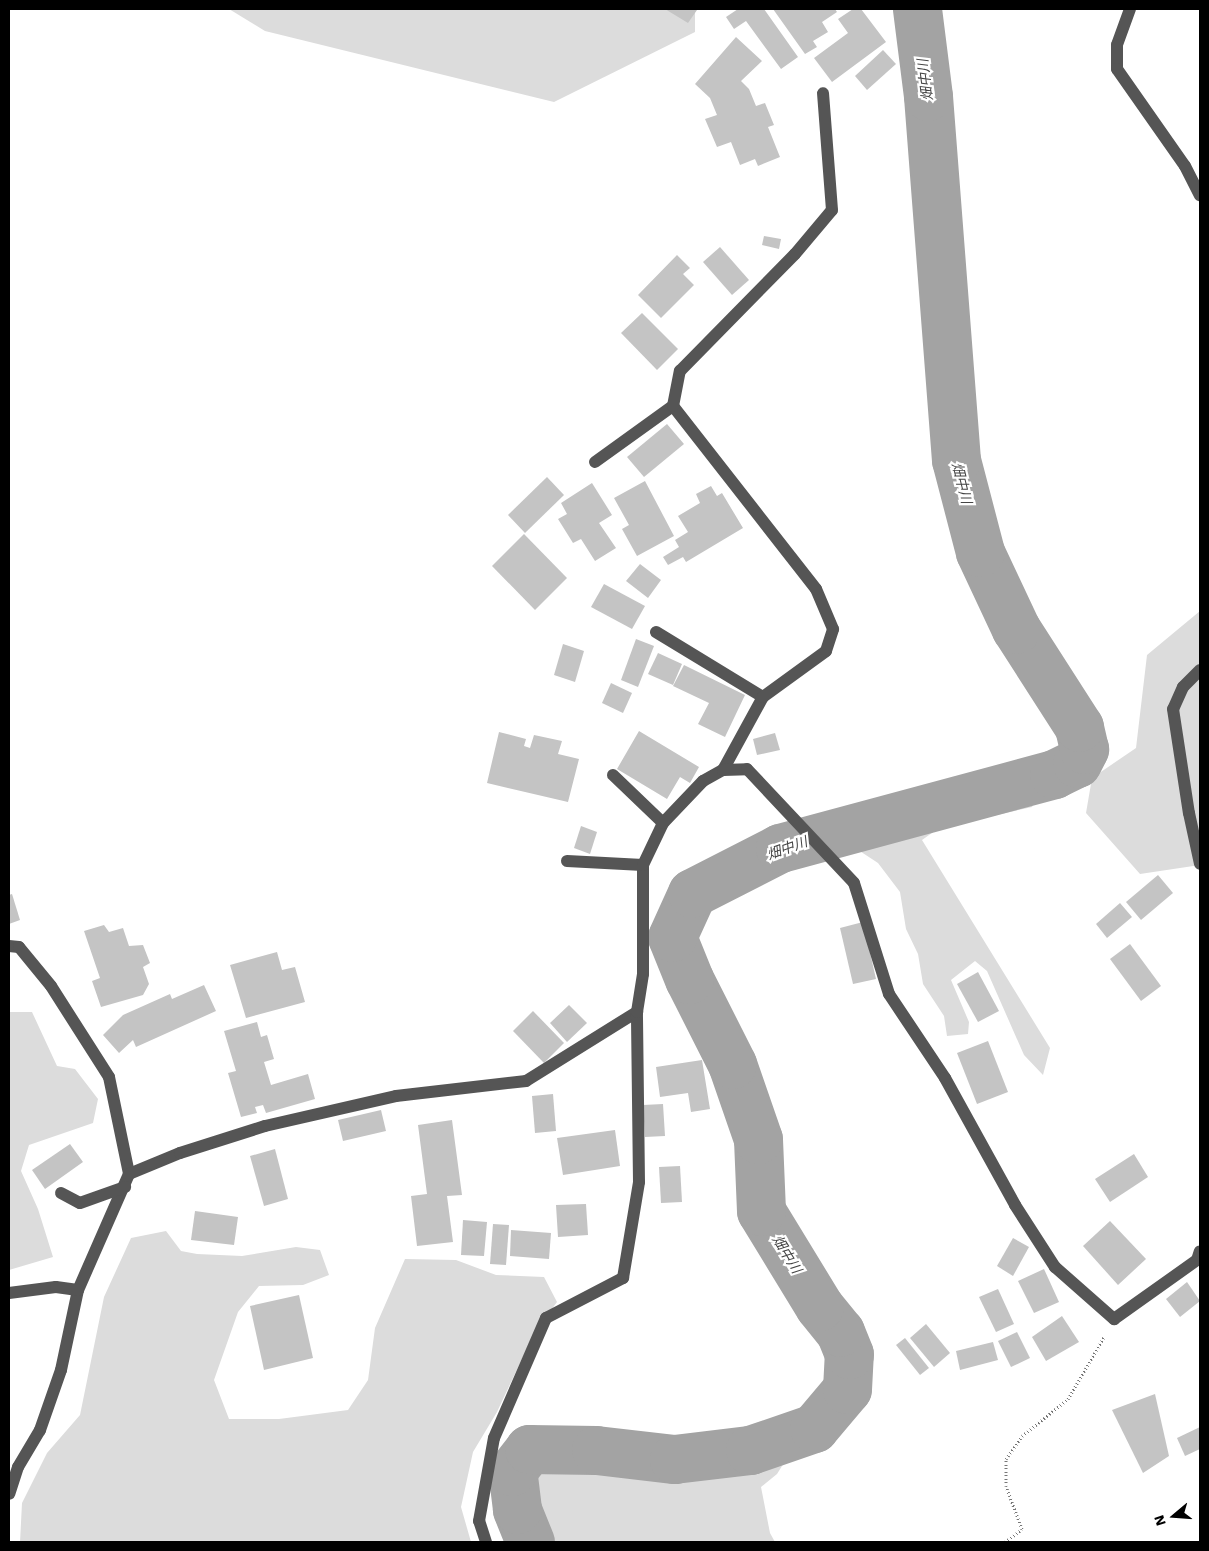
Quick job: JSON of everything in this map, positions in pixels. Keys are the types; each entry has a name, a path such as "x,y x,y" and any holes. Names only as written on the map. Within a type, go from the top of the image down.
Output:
{"street":[{"path":"1130,9 1117,45 1118,69 1185,166 1200,195"},
{"path":"595,462 673,406 680,371 795,254 832,210 823,93"},
{"path":"673,406 816,589 833,629 826,652 763,697 723,770"},
{"path":"656,632 763,697"},
{"path":"1200,670 1183,688 1173,709 1189,813 1200,864"},
{"path":"486,1542 480,1521 494,1438 546,1318 623,1278 639,1182 637,1012 644,974 643,864 663,823 702,781 723,770 747,769 854,884 889,994 945,1078 1015,1205 1055,1267 1114,1319 1199,1259"},
{"path":"613,776 663,823"},
{"path":"567,861 643,864"},
{"path":"9,946 18,947 51,986 109,1077 129,1174 126,1187 78,1290 61,1370 40,1430 18,1467 9,1494"},
{"path":"129,1174 180,1153 275,1124 396,1096 526,1081 637,1012"},
{"path":"61,1193 80,1203 126,1187"},
{"path":"9,1293 56,1287 78,1290"}],"path":[{"path":"1004,1542 1022,1529 1006,1486 1006,1460 1022,1436 1068,1399 1114,1319"}],"shaded area":[{"path":"229,9 695,9 695,32 554,102 265,31"},
{"path":"1200,611 1200,865 1140,874 1086,813 1092,778 1136,748 1147,655"},
{"path":"1044,782 1032,807 939,828 922,840 1050,1048 1043,1075 1024,1055 987,971 975,961 951,980 969,1022 968,1034 947,1036 944,1016 923,984 918,954 906,929 900,892 878,863 843,840"},
{"path":"9,1012 32,1012 57,1066 75,1069 98,1099 93,1123 29,1145 21,1171 38,1209 53,1257 9,1270"},
{"path":"166,1231 181,1251 197,1254 242,1256 296,1247 320,1250 329,1275 303,1285 259,1286 238,1312 214,1380 229,1419 279,1419 348,1410 368,1380 375,1328 405,1259 456,1260 496,1275 544,1277 557,1302 534,1333 497,1412 473,1452 461,1507 471,1542 20,1542 22,1503 47,1453 80,1415 104,1297 131,1238"},
{"path":"778,1455 787,1458 777,1474 761,1487 770,1533 775,1542 538,1542 524,1507 519,1475 536,1458 735,1465"}],"building":[{"path":"665,9 695,9 697,10 688,23"},
{"path":"738,9 764,9 798,57 781,69 746,21 734,29 726,17"},
{"path":"773,9 835,9 837,12 822,22 828,32 813,41 817,47 805,54"},
{"path":"853,9 861,9 886,42 832,82 814,58 848,33 838,19"},
{"path":"736,37 762,61 741,81 749,89 756,106 765,103 774,125 768,127 780,157 758,166 755,159 740,165 731,142 717,147 705,119 717,115 710,98 695,84"},
{"path":"883,50 896,64 867,90 855,76"},
{"path":"764,236 781,239 779,249 762,245"},
{"path":"720,247 749,280 732,295 703,262"},
{"path":"677,255 690,268 683,274 694,285 661,318 638,295"},
{"path":"642,313 678,349 657,370 621,333"},
{"path":"667,424 684,444 644,477 627,457"},
{"path":"547,477 564,495 525,533 508,515"},
{"path":"645,481 674,536 637,556 622,529 629,525 614,498"},
{"path":"592,483 612,515 599,523 616,548 595,561 581,539 573,543 558,519 567,514 561,503"},
{"path":"711,486 717,496 722,493 743,528 686,562 683,557 668,565 663,557 679,547 675,540 688,532 678,516 700,503 696,494"},
{"path":"524,534 567,578 535,610 492,566"},
{"path":"640,564 661,580 648,598 626,581"},
{"path":"604,584 645,606 632,629 591,607"},
{"path":"636,639 654,646 638,687 621,680"},
{"path":"563,644 584,651 575,682 554,675"},
{"path":"658,653 682,664 673,685 648,674"},
{"path":"684,665 745,695 725,737 698,724 709,703 673,686"},
{"path":"611,683 632,693 623,713 602,703"},
{"path":"639,731 699,767 690,783 680,777 667,799 617,769"},
{"path":"499,732 526,739 524,746 530,748 534,735 562,741 558,754 579,759 568,802 487,783"},
{"path":"775,733 780,750 757,755 753,739"},
{"path":"581,826 597,832 590,854 574,848"},
{"path":"1158,875 1173,893 1141,920 1126,902"},
{"path":"12,894 20,920 9,924 9,895"},
{"path":"1120,903 1132,917 1107,938 1096,924"},
{"path":"863,922 876,979 853,984 840,928"},
{"path":"104,925 109,932 123,928 129,946 143,945 150,963 143,967 149,984 143,995 101,1007 92,981 100,978 84,931"},
{"path":"1130,944 1161,986 1141,1001 1110,959"},
{"path":"277,952 282,970 295,967 305,1002 246,1018 230,965"},
{"path":"978,972 999,1011 978,1022 957,984"},
{"path":"204,985 216,1011 136,1047 133,1040 119,1053 103,1035 123,1015 170,994 172,999"},
{"path":"569,1005 587,1023 567,1042 550,1023"},
{"path":"533,1011 564,1043 544,1063 513,1031"},
{"path":"257,1022 261,1037 267,1035 274,1059 264,1062 271,1085 308,1074 315,1099 266,1113 263,1105 255,1107 257,1113 241,1117 228,1073 236,1071 224,1031"},
{"path":"988,1041 1008,1092 977,1104 957,1053"},
{"path":"702,1060 710,1109 691,1112 688,1093 660,1097 656,1067"},
{"path":"553,1094 556,1131 535,1133 532,1096"},
{"path":"663,1104 665,1136 645,1137 643,1105"},
{"path":"381,1110 386,1131 343,1141 338,1120"},
{"path":"452,1120 462,1195 447,1196 453,1242 417,1246 411,1196 427,1194 418,1125"},
{"path":"615,1130 620,1166 563,1175 557,1138"},
{"path":"70,1144 83,1162 45,1189 32,1170"},
{"path":"275,1149 288,1199 264,1206 250,1156"},
{"path":"1134,1154 1148,1177 1110,1202 1095,1179"},
{"path":"680,1166 682,1202 661,1203 659,1167"},
{"path":"586,1204 588,1235 558,1237 556,1205"},
{"path":"195,1211 238,1217 234,1245 191,1240"},
{"path":"463,1220 487,1222 484,1256 461,1255"},
{"path":"1110,1221 1146,1259 1118,1285 1083,1246"},
{"path":"493,1224 509,1225 506,1265 490,1264"},
{"path":"511,1230 551,1233 549,1259 510,1256"},
{"path":"1013,1238 1029,1247 1013,1276 997,1266"},
{"path":"1044,1269 1059,1302 1034,1313 1018,1281"},
{"path":"1187,1282 1200,1301 1180,1317 1166,1299"},
{"path":"998,1289 1014,1324 996,1332 979,1297"},
{"path":"299,1295 313,1358 264,1370 250,1306"},
{"path":"1062,1316 1079,1342 1046,1361 1032,1337"},
{"path":"926,1324 950,1353 934,1367 910,1338"},
{"path":"1017,1332 1030,1358 1011,1367 998,1341"},
{"path":"905,1338 929,1368 920,1375 896,1345"},
{"path":"993,1342 998,1360 960,1370 956,1351"},
{"path":"1155,1394 1169,1456 1143,1473 1112,1410"},
{"path":"1200,1427 1200,1449 1185,1456 1177,1438"}],"waterway":[{"name":"畑中川","path":"530,1542 517,1509 512,1471 529,1449 596,1450 674,1459 750,1450 814,1428 847,1389 849,1354 840,1332 819,1306 761,1211 758,1139 732,1064 689,979 672,937 692,893 780,848 1054,774 1077,763 1084,749 1079,727 1016,629 980,552 956,460 928,96 917,9"}]}
